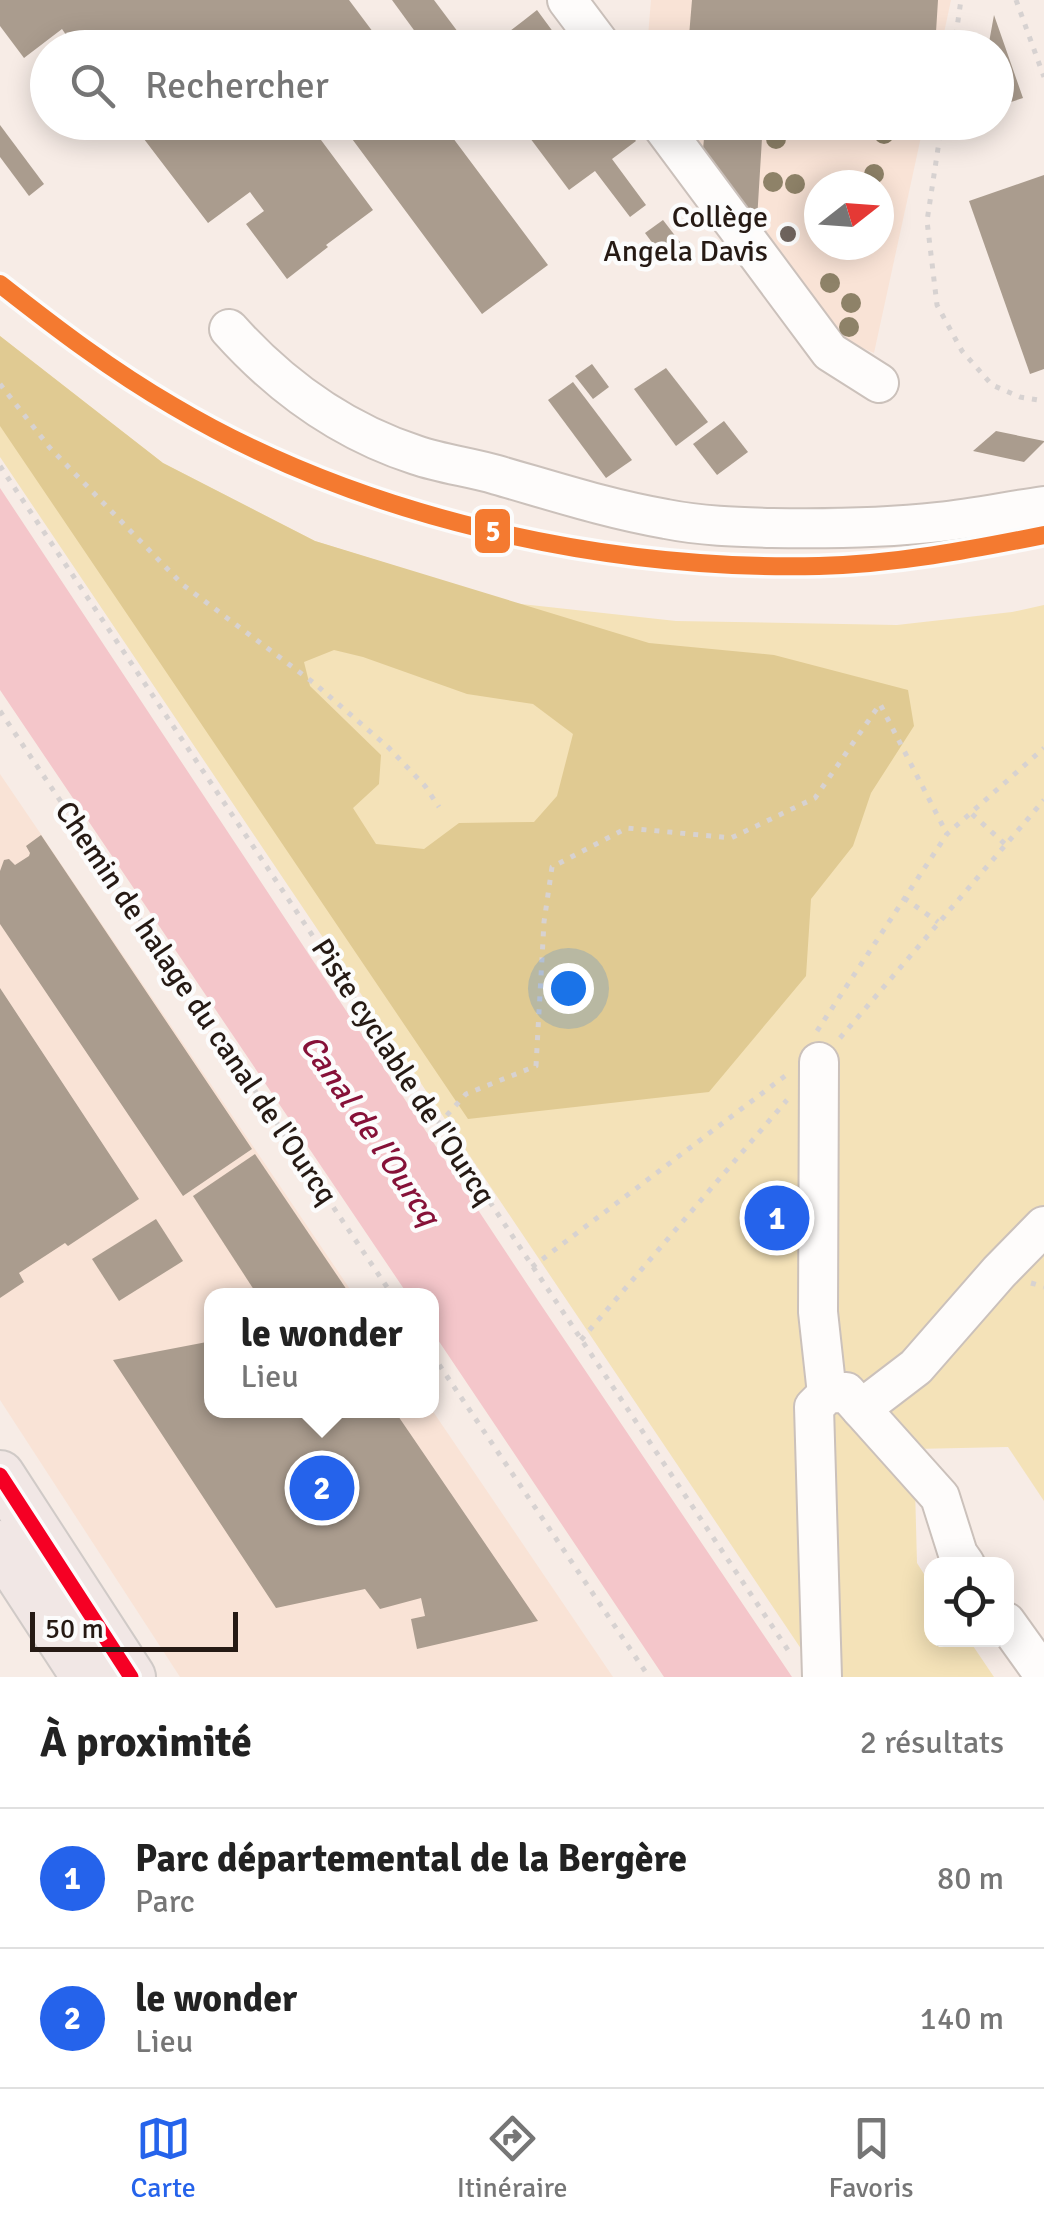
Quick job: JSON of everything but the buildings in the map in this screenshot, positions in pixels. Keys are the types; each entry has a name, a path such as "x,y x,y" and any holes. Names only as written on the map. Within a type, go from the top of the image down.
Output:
{"main road":[{"path":"0,1475 131,1677"},
{"path":"0,1544 86,1677"}],"street":[{"path":"567,0 590,30"},
{"path":"672,140 830,352 879,383"},
{"path":"229,330 294,390 340,422 386,445 649,516 709,525 816,529 939,522 1044,506"},
{"path":"809,1055 818,1312 844,1402 940,1497 960,1557"},
{"path":"809,1669 814,1407 844,1402 916,1367 1044,1226"},
{"path":"1014,1633 1044,1675"}],"path":[{"path":"957,30 961,0"},
{"path":"1016,0 1044,77"},
{"path":"939,140 927,221 937,305 962,352 992,385 1020,397 1044,401"},
{"path":"0,384 50,448 183,585 314,683 377,738 425,786 440,807"},
{"name":"Piste cyclable de l'Ourcq","path":"0,466 532,1266 809,1669"},
{"path":"438,1125 466,1094 536,1066 544,922 552,867 627,828 731,838 815,798 880,704 947,834"},
{"name":"Chemin de halage du canal de l'Ourcq","path":"0,711 388,1288"},
{"path":"532,1266 809,1055 947,834 1044,748"},
{"path":"972,814 1006,845 1044,800"},
{"path":"904,898 939,922"},
{"path":"439,1364 649,1677"}],"shaded area":[{"path":"651,0 951,0 945,30 648,30"},
{"name":"Collège Angela Davis","path":"687,140 920,140 874,353 833,335"},
{"path":"0,336 163,463 315,541 512,603 676,621 897,625 1044,605 1044,1501 1008,1447 914,1449 917,1563 924,1574 924,1647 974,1647 994,1677 820,1677 0,457"},
{"path":"0,336 163,463 315,541 649,643 774,655 908,690 914,726 871,793 853,846 811,899 806,976 709,1092 468,1119 0,426","holes":["334,650 467,694 533,704 573,734 557,796 534,822 459,823 424,849 376,844 353,808 379,784 381,755 310,686 304,662"]},
{"path":"0,774 349,1288 204,1288 204,1418 437,1418 613,1677 180,1677 0,1400"}],"water":[{"name":"Canal de l'Ourcq","path":"0,488 792,1677 664,1677 439,1341 439,1288 403,1288 0,690"}],"transit line":[{"name":"5","path":"0,284 128,378 246,445 322,479 485,530 653,559 819,566 904,559 1044,535"},
{"path":"0,1475 131,1677"}],"place":[{"name":"Collège Angela Davis","path":"788,234"},
{"name":"Parc départemental de la Bergère","path":"777,1218"},
{"name":"le wonder","path":"322,1488"}]}
